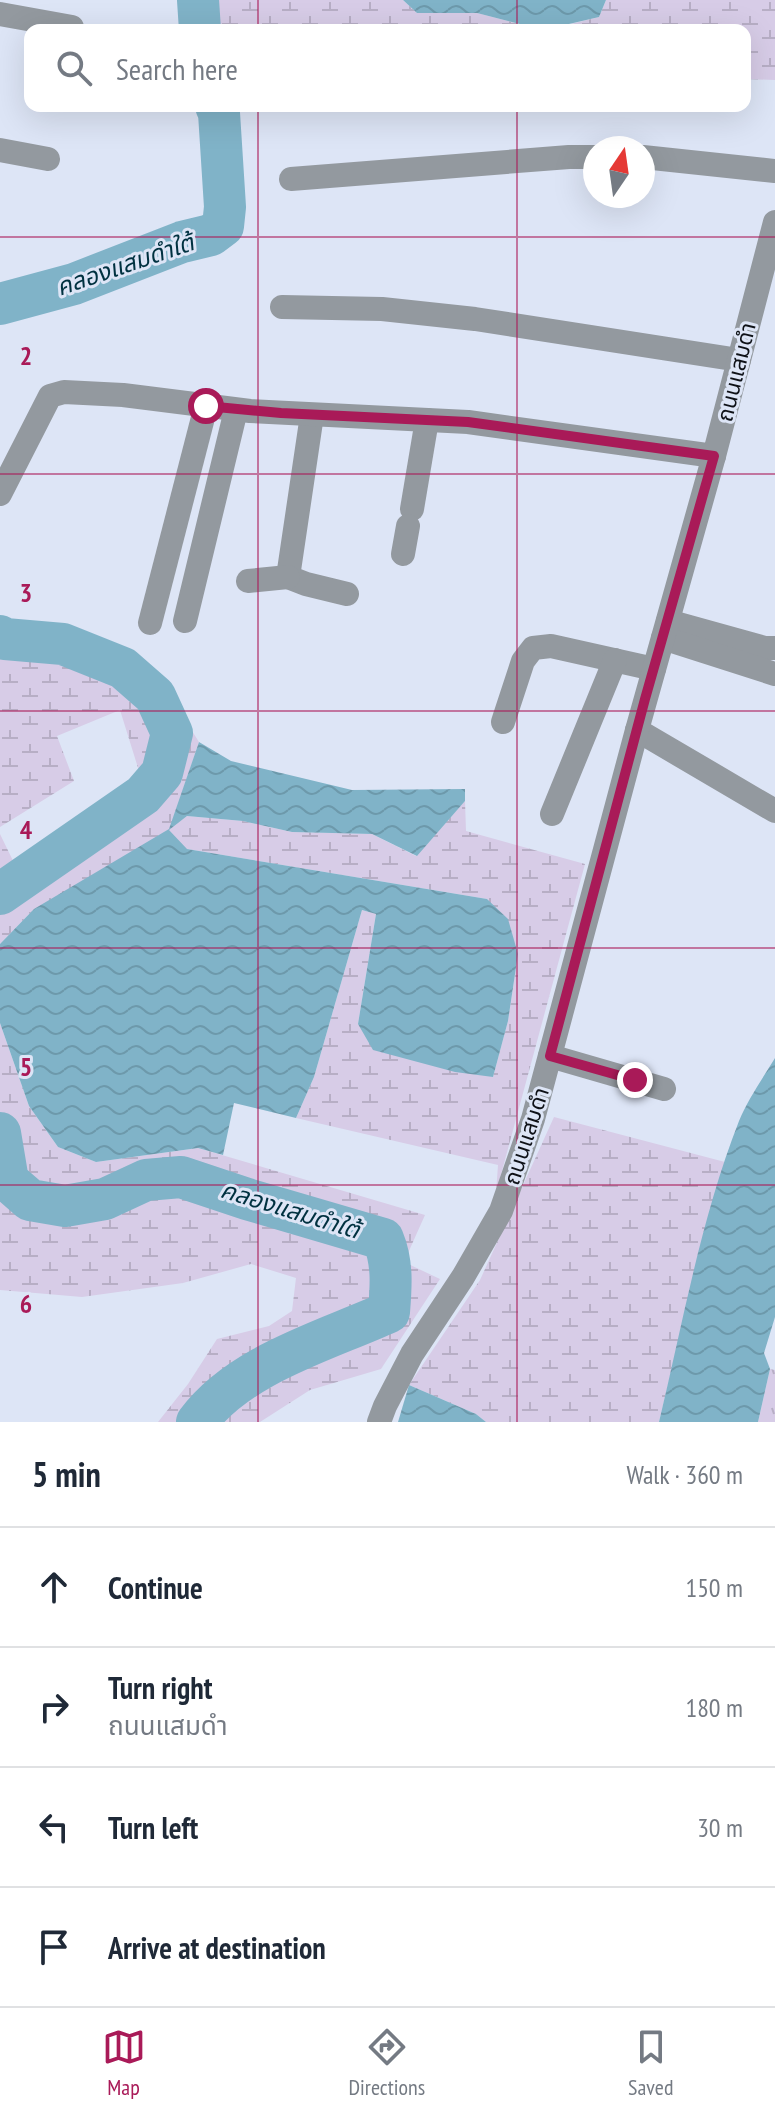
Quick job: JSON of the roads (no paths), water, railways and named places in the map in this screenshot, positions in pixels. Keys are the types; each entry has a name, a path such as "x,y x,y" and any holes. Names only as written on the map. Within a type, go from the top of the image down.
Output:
{"street":[{"path":"0,14 55,24"},
{"path":"0,150 48,159"},
{"path":"291,179 583,157"},
{"path":"655,158 775,171"},
{"name":"ถนนแสมดำ","path":"379,1422 412,1354 463,1277 501,1211 533,1119 775,222"},
{"path":"282,307 382,309 475,319 739,360"},
{"path":"0,494 50,396 64,392 123,395 236,410 468,422 714,456"},
{"path":"150,623 206,406"},
{"path":"185,621 236,410"},
{"path":"288,577 312,415"},
{"path":"403,554 427,420"},
{"path":"248,581 288,577 347,594"},
{"path":"665,630 775,648"},
{"path":"665,630 775,674"},
{"path":"503,722 523,661 533,648 551,646 654,669"},
{"path":"552,814 615,660"},
{"path":"637,730 775,811"},
{"path":"550,1056 664,1089"}],"water":[{"path":"403,0 606,0 599,17 569,24 520,24 477,13 417,13"},
{"path":"199,742 231,761 352,790 465,789 465,801 417,856 372,834 292,832 243,821 187,816 169,830 187,849 487,899 508,919 518,954 508,1021 493,1077 455,1072 373,1050 358,1024 376,914 362,910 314,1077 296,1118 234,1103 223,1155 198,1148 96,1162 58,1147 29,1106 0,1023 0,944 34,909 169,829"},
{"path":"775,1058 775,1317 764,1353 770,1369 758,1422 659,1422 714,1195 743,1113"},
{"path":"409,1385 476,1414 486,1422 398,1422"}],"waterway":[{"name":"คลองแสมดำใต้","path":"198,0 200,24"},
{"name":"คลองแสมดำใต้","path":"0,304 74,284 182,242 211,235 223,226 225,207 219,112"},
{"name":"คลองแสมดำใต้","path":"0,636 63,644 123,668 155,696 172,733 162,773 143,795 0,894"},
{"name":"คลองแสมดำใต้","path":"0,1133 8,1181 30,1200 65,1206 105,1199 146,1180 181,1177 383,1239 390,1266 389,1312 260,1369 236,1384 197,1422"}]}
